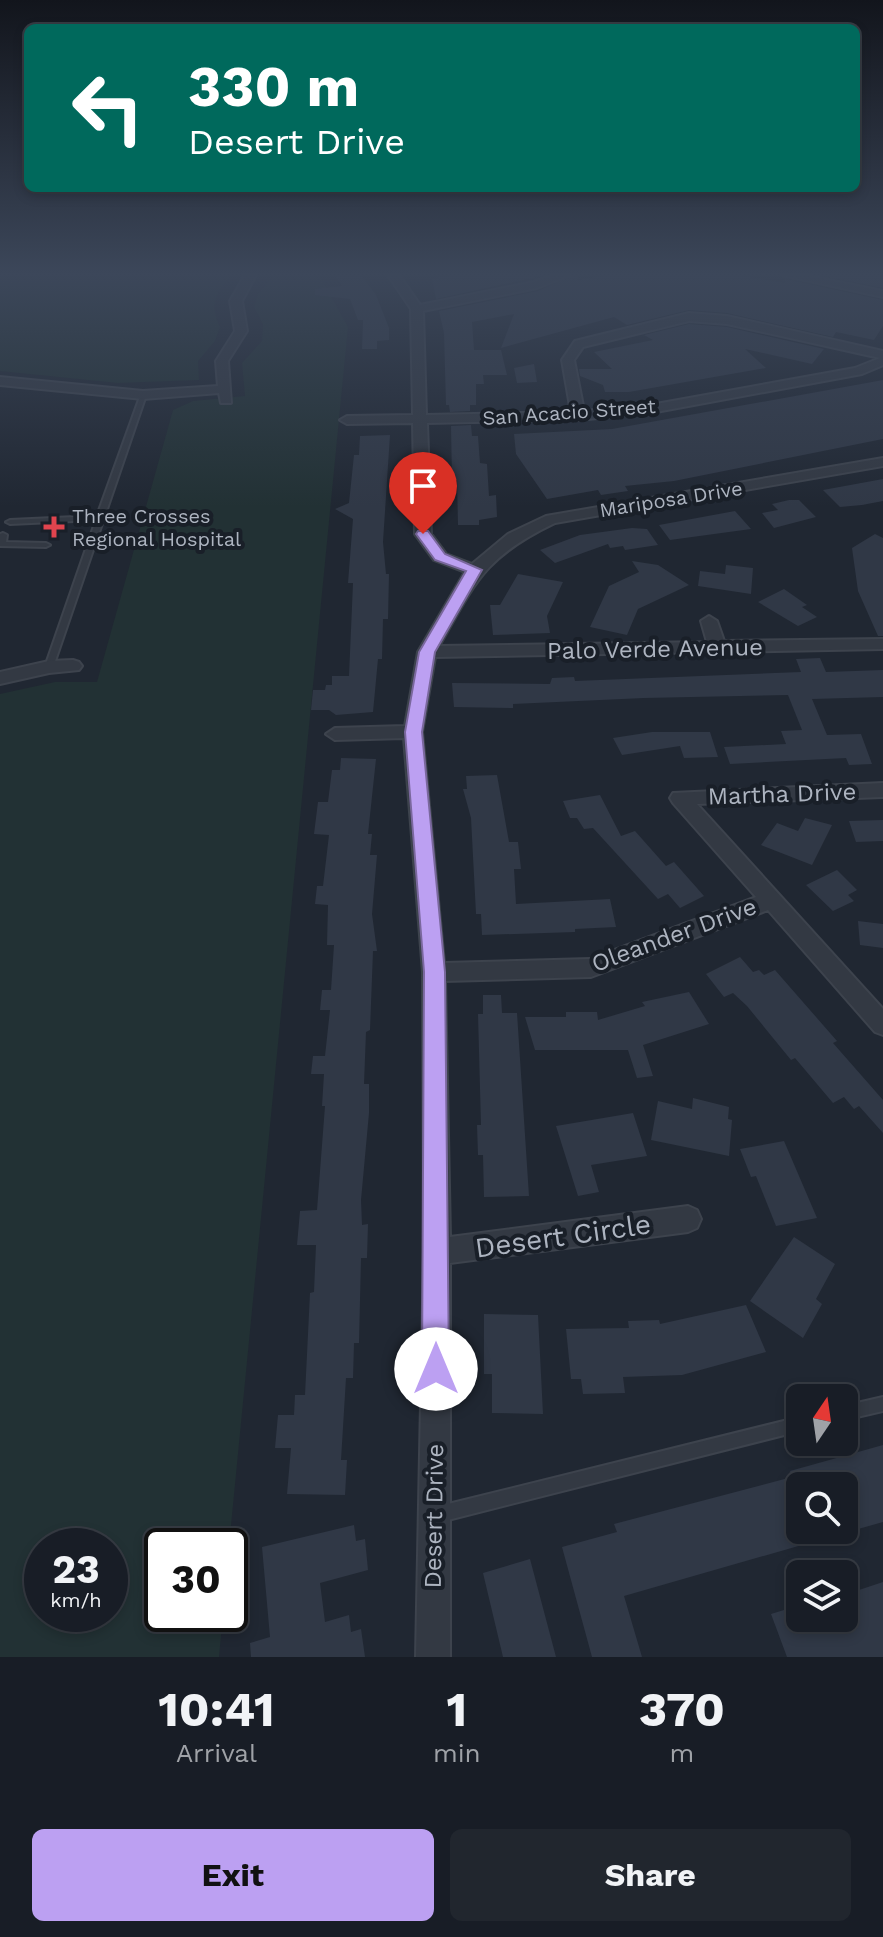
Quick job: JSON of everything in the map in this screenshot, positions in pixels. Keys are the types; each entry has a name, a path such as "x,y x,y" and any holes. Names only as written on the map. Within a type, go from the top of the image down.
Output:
{"street":[{"path":"0,381 143,395 224,394 222,361 227,352"},
{"path":"418,352 423,534 440,557 474,570"},
{"path":"573,352 568,360 578,416"},
{"path":"860,352 883,358"},
{"name":"San Acacio Street","path":"347,420 578,416 656,408 858,371 883,358"},
{"name":"Mariposa Drive","path":"474,570 513,537 551,519 883,462"},
{"name":"Desert Drive","path":"433,1657 437,1252 434,972 413,732 427,652 474,570"},
{"path":"709,621 717,648"},
{"name":"Palo Verde Avenue","path":"427,652 883,644"},
{"path":"0,678 49,667 73,666"},
{"path":"335,734 413,732"},
{"name":"Martha Drive","path":"770,901 680,798 883,790"},
{"path":"770,901 880,1018"},
{"name":"Oleander Drive","path":"434,972 591,968 770,901"},
{"name":"Desert Circle","path":"437,1252 688,1219"}],"lane":[{"path":"49,667 143,395"},
{"path":"10,522 101,518"},
{"path":"3,535 2,544 46,545"},
{"path":"858,1410 883,1404"},
{"path":"434,1515 786,1427"}],"shaded area":[{"path":"0,352 205,352 198,361 199,380 118,383 0,371"},
{"path":"252,352 346,352 231,1528 144,1528 144,1632 221,1632 219,1657 0,1657 0,694 55,682 97,682 173,410 193,401 245,396 242,363"}],"building":[{"path":"445,352 502,352 507,375 483,375 484,384 476,384 476,405 470,405 470,411 450,412 449,405 446,405"},
{"path":"594,352 749,352 766,368 629,392 605,392 603,385 580,376 579,369 612,369"},
{"path":"760,352 821,352 812,364"},
{"path":"534,364 537,382 517,383 514,368"},
{"path":"883,380 883,439 674,481 625,486 628,491 601,495 598,490 547,499 516,454 514,434 612,429"},
{"path":"471,425 472,436 478,436 480,463 487,464 489,496 496,495 497,517 479,520 479,525 458,525 457,480 452,480 451,426"},
{"path":"390,435 383,542 386,574 389,574 388,619 383,619 382,659 378,659 373,712 336,715 329,710 311,710 313,690 325,690 326,685 332,685 332,676 349,676 353,583 348,583 353,519 335,509 349,503 354,455 359,455 360,436"},
{"path":"883,479 883,501 862,505 840,507 823,490"},
{"path":"799,500 816,517 774,528 762,513 778,510 772,504"},
{"path":"735,511 751,529 670,540 659,525"},
{"path":"647,529 658,545 625,550 623,546 610,548 608,544 555,563 540,550 580,535"},
{"path":"875,534 883,538 883,636 878,636 858,591 852,548"},
{"path":"632,561 658,565 689,585 638,609 627,635 590,627 609,586 639,572"},
{"path":"726,565 753,568 751,594 698,586 700,571 725,574"},
{"path":"518,574 563,582 547,616 550,633 493,635 490,605 500,605"},
{"path":"784,589 807,605 802,607 817,617 798,626 758,602"},
{"path":"820,658 826,672 883,670 883,697 812,699 827,735 861,734 872,764 849,765 846,758 730,764 724,747 786,744 781,731 802,730 788,695 513,704 513,708 454,707 452,683 550,684 552,678 574,677 575,681 801,672 796,659"},
{"path":"652,732 710,732 718,757 684,758 680,746 622,755 613,738"},
{"path":"341,758 376,759 368,834 372,834 370,855 377,855 372,914 377,951 373,951 370,1030 366,1032 364,1084 369,1084 369,1113 361,1200 362,1225 368,1224 367,1258 361,1258 359,1343 354,1343 353,1378 346,1378 341,1460 347,1460 345,1495 287,1494 291,1448 275,1448 278,1415 294,1415 295,1395 305,1395 310,1293 314,1292 316,1245 297,1245 300,1211 317,1210 325,1106 322,1106 324,1074 311,1074 313,1056 325,1056 330,1010 320,1010 322,990 331,990 334,945 327,945 328,905 315,904 317,886 323,886 329,835 314,834 318,802 328,802 332,770 340,770"},
{"path":"497,775 509,842 518,842 521,869 514,869 516,904 610,899 616,927 575,929 575,932 482,935 481,914 476,914 471,818 463,789 467,789 466,776"},
{"path":"600,795 621,836 635,831 666,866 674,862 704,896 680,908 668,894 658,899 593,828 584,829 577,818 570,818 563,801"},
{"path":"805,818 832,825 812,865 761,845 777,823 798,831"},
{"path":"883,820 883,841 856,842 849,821"},
{"path":"837,870 857,890 848,895 854,901 833,911 806,885"},
{"path":"858,921 883,924 883,948 860,945"},
{"path":"740,957 753,972 759,970 764,975 775,970 837,1041 833,1043 883,1100 883,1133 859,1106 854,1109 844,1097 833,1103 795,1058 791,1060 747,1006 733,993 724,997 706,974"},
{"path":"689,992 709,1024 643,1045 653,1076 637,1078 628,1050 535,1050 525,1017 566,1017 566,1012 597,1012 598,1020 645,1006 642,1002"},
{"path":"483,995 501,995 502,1013 517,1013 529,1196 484,1197 483,1155 478,1155 477,1125 481,1125 478,1014 483,1014"},
{"path":"693,1098 729,1107 728,1119 732,1120 729,1156 651,1140 658,1101 692,1109"},
{"path":"633,1113 647,1156 591,1165 599,1192 578,1196 556,1126"},
{"path":"784,1141 817,1218 776,1226 756,1176 751,1177 740,1149"},
{"path":"794,1237 835,1264 816,1299 822,1304 803,1338 750,1301"},
{"path":"746,1305 766,1352 682,1375 623,1377 625,1393 583,1394 581,1379 571,1379 566,1329 629,1328 628,1321 659,1320 660,1324"},
{"path":"484,1314 538,1315 543,1414 492,1413 492,1374 484,1374"},
{"path":"883,1445 883,1522 858,1529 858,1472 790,1471 844,1456 858,1456 858,1452"},
{"path":"786,1479 786,1544 805,1544 624,1596 642,1657 592,1657 562,1547 617,1532 614,1524"},
{"path":"354,1525 356,1541 365,1539 368,1570 320,1583 325,1622 349,1615 351,1632 361,1629 365,1657 251,1657 250,1643 270,1637 262,1547"},
{"path":"530,1559 556,1657 503,1657 483,1573"},
{"path":"883,1582 883,1657 787,1657 771,1614 786,1609 786,1632 858,1632 858,1590"}],"place":[{"name":"Three Crosses Regional Hospital","path":"54,527"}],"route":[{"path":"423,534 440,557 474,570 427,652 413,732 434,972 436,1369"}]}
